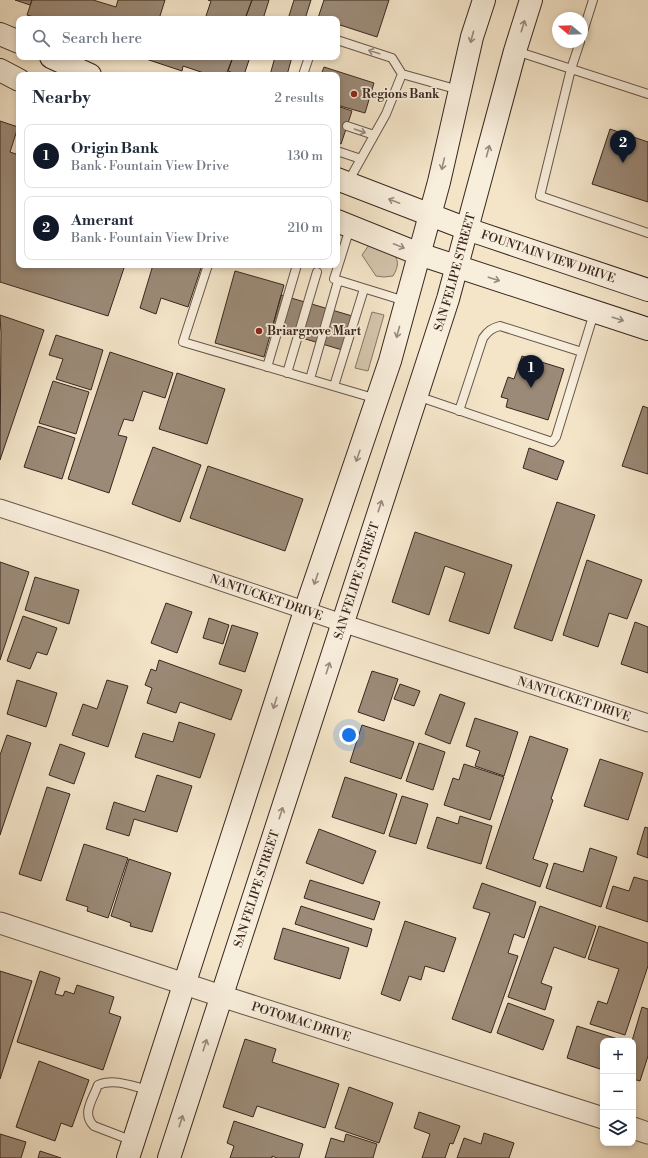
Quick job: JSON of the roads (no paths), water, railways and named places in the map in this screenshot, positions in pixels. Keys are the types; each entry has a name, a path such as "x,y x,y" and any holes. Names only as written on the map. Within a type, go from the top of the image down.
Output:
{"main road":[{"path":"131,1150 305,611 390,361 439,182 472,37 484,0"},
{"name":"SAN FELIPE STREET","path":"169,1158 448,300 515,51 531,0"},
{"path":"0,34 16,41"},
{"path":"58,60 84,72"},
{"path":"0,70 16,78"},
{"name":"FOUNTAIN VIEW DRIVE","path":"342,181 468,230 648,290"},
{"path":"344,223 419,254 648,329"}],"street":[{"name":"NANTUCKET DRIVE","path":"0,508 305,611 648,723"},
{"name":"POTOMAC DRIVE","path":"0,923 221,996 600,1117"},
{"path":"636,1129 648,1133"}],"lane":[{"path":"588,15 593,0"},
{"path":"340,41 392,58 402,74 460,90"},
{"path":"578,48 571,69 540,196 648,233"},
{"path":"515,51 648,94"},
{"path":"304,72 308,60"},
{"path":"342,181 361,159 386,114 402,74"},
{"path":"347,126 374,135"},
{"path":"340,152 361,159"},
{"path":"340,245 344,223"},
{"path":"207,268 184,342 378,399"},
{"path":"267,367 296,268"},
{"path":"336,268 334,279 338,281 406,301"},
{"path":"288,373 317,272"},
{"path":"310,379 338,281"},
{"path":"334,386 364,289"},
{"path":"416,396 552,442 556,437 595,311"},
{"path":"459,411 483,338 488,331 494,327 500,326 582,352"},
{"path":"131,1150 94,1126 90,1122 87,1114 98,1085 106,1082 114,1082 150,1090"}],"place":[{"name":"Regions Bank","path":"354,94"},
{"name":"Amerant","path":"623,163"},
{"name":"Briargrove Mart","path":"259,331"},
{"name":"Origin Bank","path":"531,388"}]}
